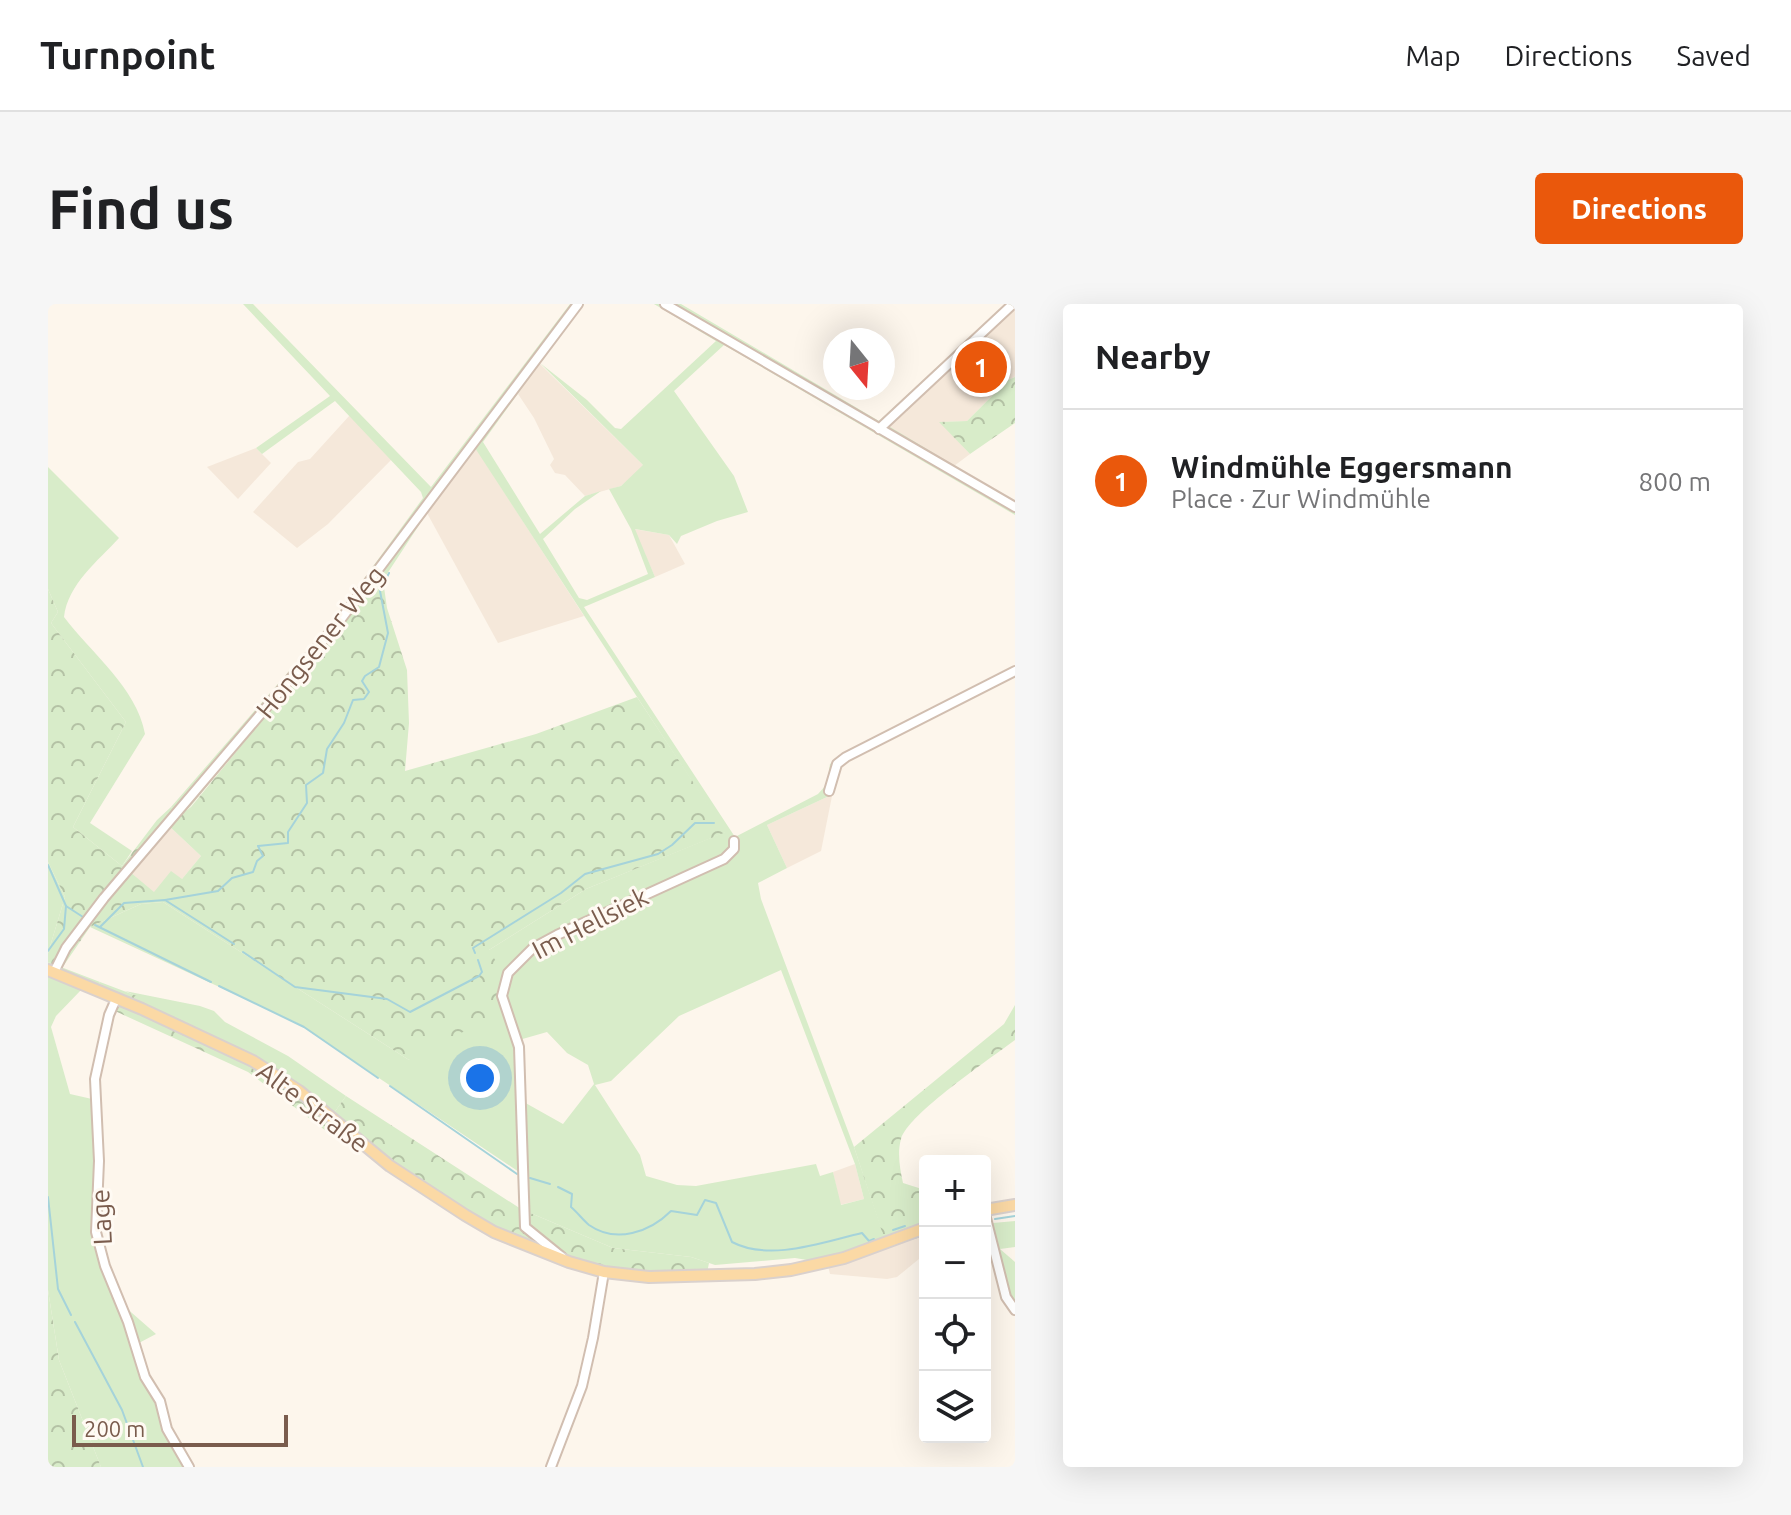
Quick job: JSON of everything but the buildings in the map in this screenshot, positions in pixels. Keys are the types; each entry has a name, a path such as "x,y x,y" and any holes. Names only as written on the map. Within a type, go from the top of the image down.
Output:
{"main road":[{"name":"Alte Straße","path":"51,971 253,1061 299,1091 390,1166 465,1215 494,1232 569,1262 604,1272 649,1277 791,1270 844,1258 919,1230"},
{"path":"991,1211 1015,1205"}],"street":[{"name":"Hongsener Weg","path":"51,971 104,898 338,623 578,304"},
{"path":"665,304 1015,507"},
{"path":"879,429 1013,304"},
{"path":"829,791 837,764 846,757 1015,671"},
{"name":"Im Hellsiek","path":"520,1091 519,1047 502,996 508,973 533,948 557,935 724,859 734,849 734,841"},
{"name":"Lage","path":"116,999 109,1015 95,1079 99,1161 96,1232 145,1377 160,1401 167,1429 189,1467"},
{"name":"Alte Straße","path":"520,1091 525,1227 569,1262"},
{"path":"989,1227 1006,1297 1015,1310"},
{"path":"551,1467 582,1386 604,1272"}],"shaded area":[{"path":"1015,305 1015,377 1008,380 967,421 940,422 970,454 954,466 886,425"},
{"path":"539,363 644,466 621,486 585,496 565,475 555,473 550,465 554,459 518,394"},
{"path":"350,415 392,459 328,524 297,548 253,512 298,462 310,459"},
{"path":"475,447 584,616 498,643 427,513"},
{"path":"256,448 271,463 238,499 207,467"},
{"path":"634,529 669,535 685,564 655,577"},
{"path":"833,791 821,851 787,868 767,825 827,797"},
{"path":"168,825 201,856 182,879 154,893 129,872"},
{"path":"855,1164 864,1199 840,1205 833,1172"},
{"path":"919,1234 919,1259 897,1277 887,1279 830,1274 828,1266"}],"green space":[{"path":"243,304 253,304 431,487 570,304 584,304 540,363 587,400 615,428 621,429 716,341 654,304 681,304 823,388 823,400 843,400 879,421 1005,304 1015,304 887,425 1015,502 1015,515 724,345 674,391 734,476 748,512 681,536 677,544 669,535 635,529 655,577 584,607 735,837 818,794 827,784 830,764 846,759 827,797 767,825 787,868 758,883 761,899 854,1147 887,1245 813,1261 795,1258 715,1265 691,1257 613,1248 521,1209 519,1172 297,1023 90,927 141,904 163,902 409,1060 489,950 586,889 725,832 475,448 383,580 375,582 190,807 178,816 171,807 336,617 423,498 421,492 335,401 262,454 256,448 330,396","holes":["540,363 643,465 621,486 609,489 631,529 648,574 587,600 579,598 543,539 575,509 601,491 585,496 540,534 483,442","781,970 855,1164 864,1199 841,1205 833,1172 820,1176 816,1164 696,1186 677,1185 646,1176 640,1155 595,1085 611,1081 679,1016","547,1032 567,1053 588,1065 594,1084 563,1124 522,1101 519,1040"]},
{"path":"1015,377 1015,423 970,454 939,422 967,421 1008,380"},
{"path":"48,467 119,538 93,564 71,594 64,617 123,686 133,701 145,734 90,823 132,851 122,866 73,827 126,722 51,623 58,612 48,589"},
{"path":"383,580 387,608 407,670 409,723 405,771 536,734 637,697 726,832 586,889 489,950 502,971 496,1001 486,1020 409,1060 163,902 141,904 90,927 62,968 48,962 65,897 48,862 48,589 58,612 51,623 126,722 73,827 122,866 157,820 171,807 178,816 191,807 375,582","holes":["168,825 201,856 182,879 171,871 154,892 130,872"]},
{"path":"48,862 65,897 48,953"},
{"path":"48,962 100,982 94,991 119,1002 98,1080 103,1161 101,1232 109,1266 124,1306 156,1334 137,1344 165,1418 192,1467 101,1467 59,1360 48,1290","holes":["81,990 111,1003 94,1065 92,1099 70,1094 51,1027 56,1016"]},
{"path":"100,982 137,996 132,1010 223,1049 279,1082 329,1120 346,1096 521,1209 613,1248 691,1257 709,1263 707,1273 635,1272 571,1259 495,1229 362,1142 355,1148 330,1134 248,1072 115,1011 119,1003 94,992"},
{"path":"125,991 214,1011 225,1022 288,1056 346,1096 329,1120 279,1082 131,1010 136,996"},
{"path":"1015,1005 1015,1040 952,1087 907,1128 901,1139 899,1161 903,1183 919,1188 919,1225 884,1238 854,1147 1004,1024"},
{"path":"1015,1221 1015,1247 1000,1249 1015,1262 1015,1304 1008,1292 996,1250 999,1248 993,1223"},
{"path":"48,1290 59,1360 101,1467 48,1467"}],"waterway":[{"path":"165,900 218,891 232,878 253,872 257,861 263,856 258,846 288,843 288,832 307,803 306,785 323,773 327,749 344,723 353,700 364,699 369,692 362,681 379,667 388,633 380,591 389,573"},
{"path":"475,953 473,948 561,893 585,874 658,854 695,823 714,823"},
{"path":"48,865 66,906 83,917"},
{"path":"100,927 124,903 165,900 234,944"},
{"path":"48,951 64,929 66,906"},
{"path":"95,925 211,982"},
{"path":"243,952 295,987 387,999 410,1012 479,976 482,972 478,960"},
{"path":"219,986 304,1027 378,1078"},
{"path":"390,1086 517,1174"},
{"path":"530,1178 550,1184"},
{"path":"558,1187 572,1194 571,1207 587,1223 610,1234 643,1230 671,1211 697,1215 705,1200 716,1203 732,1242 747,1248 797,1248 862,1233 869,1241 874,1239"},
{"path":"48,1197 58,1289 71,1315"},
{"path":"995,1219 1015,1216"},
{"path":"893,1230 905,1226"},
{"path":"910,1239 919,1237"},
{"path":"75,1322 122,1410 143,1467"}],"place":[{"name":"Windmühle Eggersmann","path":"981,367"}]}
